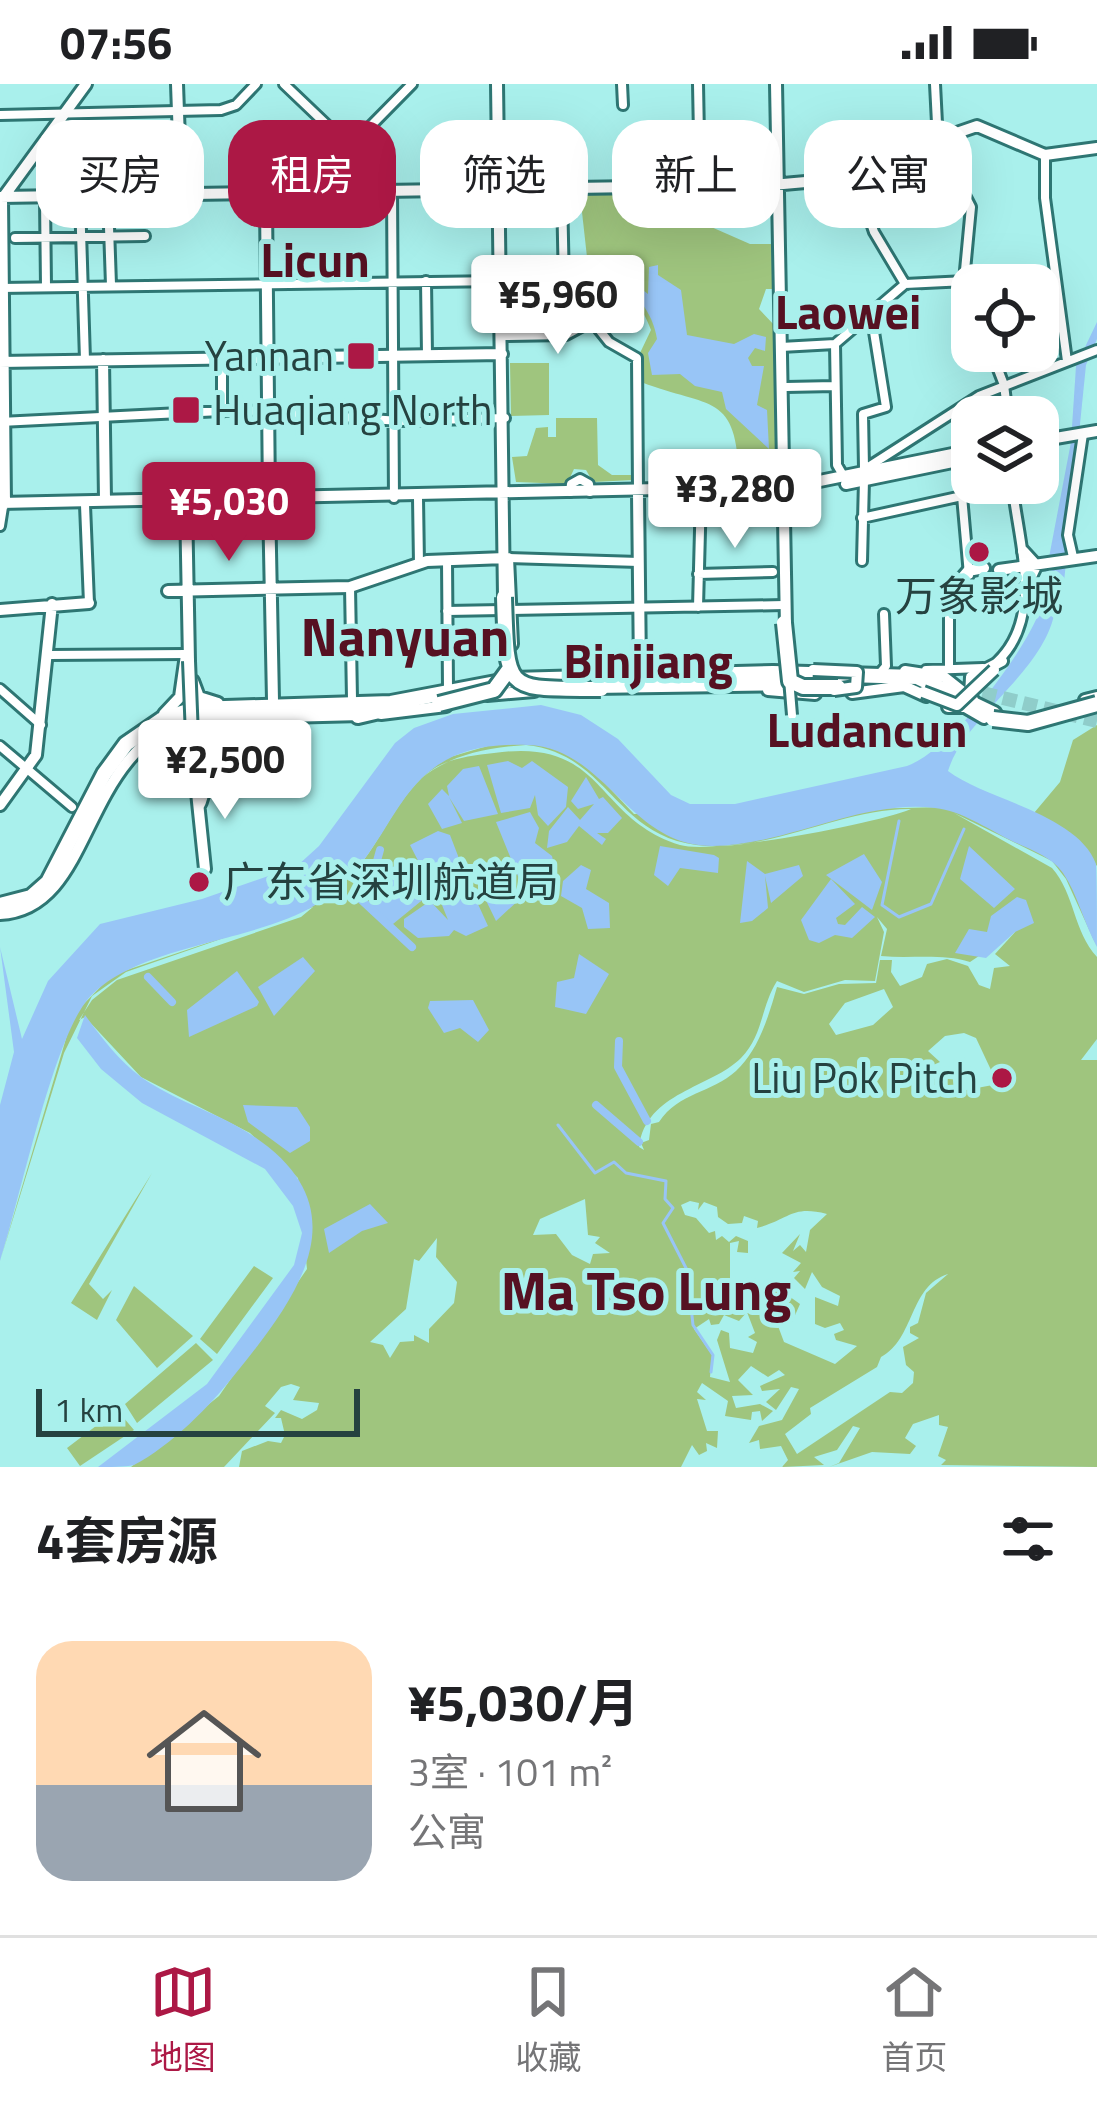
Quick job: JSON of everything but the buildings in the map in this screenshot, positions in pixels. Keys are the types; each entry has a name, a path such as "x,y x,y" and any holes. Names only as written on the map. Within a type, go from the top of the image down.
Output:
{"highway":[{"path":"506,603 506,664 515,682 530,688 601,689 649,676 874,677 921,683 981,710 1028,723 1095,701"},
{"path":"358,716 491,691 505,682 510,667 506,603"},
{"path":"784,623 790,681 803,687 842,687 874,677 900,686"},
{"path":"554,681 693,674"},
{"path":"554,681 693,674 916,677 981,710 1095,701"},
{"path":"137,742 186,711 406,705 494,682 727,678"},
{"path":"219,711 268,706"},
{"path":"96,778 145,735 180,717 268,706"},
{"path":"0,910 25,900 48,882 114,762 167,720"},
{"path":"0,910 27,905 50,887 114,762"},
{"path":"81,811 98,796"}],"main road":[{"path":"2,505 3,195 83,84"},
{"path":"179,84 179,120"},
{"path":"498,120 499,84"},
{"path":"499,84 500,120"},
{"path":"778,120 779,84"},
{"path":"972,133 987,130 1048,155 1097,149"},
{"path":"3,195 32,152"},
{"path":"24,196 14,186 32,152"},
{"path":"3,195 36,196"},
{"path":"3,195 36,199"},
{"path":"264,228 266,283"},
{"path":"266,228 268,706 874,677 919,670 950,680 981,710"},
{"path":"498,228 506,336 503,354"},
{"path":"779,228 786,461 792,478 809,488"},
{"path":"503,284 510,498"},
{"path":"783,347 786,494 782,572 790,681"},
{"path":"3,361 503,354"},
{"path":"103,360 105,500"},
{"path":"2,505 105,500 182,507 269,498 485,494 510,498 570,492 766,488 794,495 898,461 951,456"},
{"path":"786,494 951,458"},
{"path":"638,491 766,488 778,478 786,461"},
{"path":"485,494 506,476"},
{"path":"506,476 512,486 506,560 508,660 533,675"},
{"path":"5,487 12,498 28,502"},
{"path":"190,620 188,682 219,711 247,717 358,716 440,698 492,678 649,676 640,608 638,491"},
{"path":"393,496 510,498"},
{"path":"2,505 182,507 269,498"},
{"path":"182,507 191,590 188,682 167,720 169,744 193,770"},
{"path":"1022,566 1097,555"},
{"path":"168,590 350,588 419,564 506,560"},
{"path":"419,564 506,560"},
{"path":"949,595 973,571"},
{"path":"782,572 790,681"},
{"path":"81,811 137,742 154,738 181,745 189,736 191,590"},
{"path":"0,609 88,601"},
{"path":"0,805 27,769 42,726 52,605"},
{"path":"784,605 784,623"},
{"path":"187,658 198,800"},
{"path":"492,678 508,660"},
{"path":"790,681 802,668 850,666 874,677"},
{"path":"900,686 957,705 998,666"},
{"path":"981,710 967,688 970,677 998,666"},
{"path":"693,674 852,690 859,682 851,668 808,670 790,681"},
{"path":"900,686 947,706 981,710"},
{"path":"0,910 26,910 51,893 81,811 116,748 167,720 219,711"},
{"path":"167,720 190,734 205,869 195,730 219,711"},
{"path":"169,744 187,744 192,729"}],"street":[{"path":"0,115 67,109 229,109 256,84"},
{"path":"284,84 322,120"},
{"path":"377,120 412,84"},
{"path":"622,84 623,104"},
{"path":"698,84 699,120"},
{"path":"937,84 938,120"},
{"path":"1048,155 1046,211 1071,362"},
{"path":"46,228 46,286"},
{"path":"80,228 85,360"},
{"path":"110,228 111,285"},
{"path":"393,228 393,496"},
{"path":"563,228 564,286 609,342 637,358 638,491"},
{"path":"873,228 904,284"},
{"path":"967,264 970,228"},
{"path":"15,238 145,236"},
{"path":"1,288 394,281 564,286"},
{"path":"426,281 427,355"},
{"path":"783,347 835,344 904,284 951,282"},
{"path":"862,561 857,476 863,414 886,406 871,313"},
{"path":"506,336 566,335 592,321"},
{"path":"835,344 836,465 857,476"},
{"path":"857,476 941,416 1094,353"},
{"path":"222,358 222,412"},
{"path":"998,372 1004,396"},
{"path":"786,387 835,386"},
{"path":"885,456 898,461 901,447 1003,387"},
{"path":"2,422 267,411 395,420 504,418"},
{"path":"1067,559 1083,432"},
{"path":"698,607 701,492"},
{"path":"418,498 419,564"},
{"path":"862,518 951,498"},
{"path":"961,504 973,571"},
{"path":"998,666 1016,648 1024,628 1022,566 1012,504"},
{"path":"919,670 987,667 1011,648 1024,619 1015,504"},
{"path":"0,526 2,505"},
{"path":"86,505 88,601"},
{"path":"506,560 639,562"},
{"path":"440,698 447,561"},
{"path":"698,574 782,572"},
{"path":"350,588 352,699"},
{"path":"949,595 952,668"},
{"path":"447,611 506,603 640,608 784,605"},
{"path":"874,677 884,614"},
{"path":"49,656 187,658"},
{"path":"790,681 792,720"},
{"path":"0,689 42,726"},
{"path":"0,746 81,811"}],"green space":[{"path":"588,194 612,194 612,228 714,228 750,244 775,244 776,289 766,289 759,309 776,327 779,468 768,480 739,480 733,431 716,408 641,382 640,353 651,330 627,292 604,281 597,257 587,257 584,228 588,228"},
{"path":"510,363 549,363 549,415 511,416"},
{"path":"556,418 597,418 598,465 612,475 634,475 634,480 593,482 586,470 574,469 567,484 516,482 512,457 527,456 536,428 548,427 548,437 556,437"},
{"path":"1097,725 1097,866 1073,836 1034,813 1060,782 1073,740"},
{"path":"547,743 584,761 634,814 946,807 1036,847 1066,871 1097,947 1066,879 1052,861 954,813 1052,868 1097,957 1097,1039 1081,1060 1097,1060 1097,1467 941,1465 946,1460 938,1456 948,1427 939,1425 939,1415 913,1424 905,1438 916,1446 910,1454 872,1452 829,1467 839,1463 860,1428 853,1426 837,1450 814,1457 824,1465 782,1467 788,1460 781,1446 760,1449 759,1440 749,1443 759,1426 782,1420 799,1389 791,1387 776,1410 766,1402 780,1389 762,1391 760,1386 785,1375 779,1370 768,1377 751,1366 738,1380 753,1395 732,1396 736,1408 760,1404 773,1411 762,1421 760,1411 752,1412 751,1420 725,1416 728,1401 702,1383 697,1392 706,1400 697,1399 707,1431 718,1431 717,1448 706,1443 707,1451 699,1455 692,1445 681,1467 239,1467 242,1451 268,1441 281,1443 285,1435 281,1418 275,1418 281,1410 302,1419 317,1410 319,1403 293,1400 300,1387 291,1384 281,1387 265,1406 275,1413 224,1467 131,1467 219,1396 307,1269 298,1178 250,1133 141,1077 85,1017 64,1053 0,1261 73,1015 112,975 225,937 395,802 433,762 491,745","holes":["526,745 551,751 590,774 655,831 677,841 728,845 680,845 652,833 579,768 558,757 531,751 453,760","422,778 397,808 356,870 387,817 403,796","911,809 833,829 747,843 853,817","313,907 301,917 117,980 84,1012 92,996 126,972","877,917 887,929 881,956 937,957 970,962 1016,931 995,954 1010,966 994,968 990,989 979,985 968,966 947,959 927,964 922,977 900,986 891,972 892,960 880,960 876,983 839,984 804,994 777,987 762,1032 744,1062 727,1078 686,1098 651,1124 649,1140 641,1143 644,1150 639,1147 644,1129 666,1103 741,1058 758,1031 777,981 804,992 845,980 875,981 884,932","884,989 893,1007 873,1025 836,1035 829,1024 845,1003","964,1033 976,1038 991,1070 1007,1073 991,1074 990,1082 1010,1080 1012,1071 1014,1081 961,1091 954,1087 952,1074 931,1066 940,1062 928,1051 945,1036","585,1199 588,1235 600,1237 595,1243 610,1253 593,1254 590,1264 572,1255 556,1234 533,1235 540,1219","704,1202 717,1207 718,1217 728,1224 742,1223 744,1216 758,1221 757,1228 798,1212 827,1214 810,1230 806,1252 800,1245 793,1251 800,1234 782,1253 801,1263 793,1272 800,1271 794,1278 805,1289 812,1272 822,1287 840,1296 838,1306 815,1297 815,1324 825,1328 840,1323 844,1330 834,1334 836,1340 857,1346 835,1364 784,1342 775,1318 792,1322 800,1304 786,1294 785,1284 777,1286 781,1301 776,1290 771,1294 784,1306 774,1318 750,1307 730,1281 730,1243 739,1241 737,1252 748,1253 748,1241 736,1236 729,1242 722,1236 716,1240 715,1231 709,1233 696,1218 685,1215 681,1205 699,1203 698,1210","437,1238 436,1257 457,1282 454,1303 429,1329 429,1343 414,1335 414,1341 400,1342 390,1358 383,1345 370,1342 406,1309 414,1259 419,1261","948,1274 926,1293 918,1323 910,1327 910,1333 919,1338 903,1347 906,1365 914,1372 913,1383 902,1393 890,1392 797,1454 785,1434 811,1414 810,1408 877,1367 900,1338 919,1301 935,1280","747,1312 755,1333 748,1337 757,1342 753,1353 730,1348 729,1333 721,1330 717,1340 730,1382 710,1377 712,1355 694,1329 709,1319 711,1325 719,1324 724,1315 739,1321"]},
{"path":"152,1173 89,1284 103,1299 112,1290 97,1320 71,1303"},
{"path":"254,1266 273,1278 217,1354 200,1339"},
{"path":"134,1286 193,1336 157,1368 116,1320"},
{"path":"196,1343 213,1360 137,1423 125,1404"},
{"path":"117,1410 134,1430 80,1466 67,1448"}],"water":[{"path":"658,265 658,275 681,290 687,335 734,344 754,334 766,337 765,351 755,348 748,358 752,366 764,366 757,405 767,410 769,449 726,409 722,392 695,386 680,374 652,375 648,353 657,339 651,320 614,275 622,274 648,294 649,267"},
{"path":"1097,322 1097,339 1086,365 1064,582 1062,589 1043,589 1071,442 1076,366"},
{"path":"1040,610 1055,610 1036,654 970,731 948,771 1051,820 1086,847 1096,864 1097,947 1058,867 955,813 935,808 879,810 768,839 712,846 683,842 659,831 599,778 555,750 528,745 482,748 447,759 422,778 368,855 317,904 260,928 131,968 105,983 85,1003 48,1088 0,1261 0,1105 14,1052 0,947 22,1039 48,981 100,924 202,899 297,866 319,846 395,743 414,728 453,714 541,705 581,715 618,739 671,795 690,804 735,804 907,766 944,741 984,698 1019,651"},
{"path":"508,761 522,768 532,761 568,787 566,807 548,826 538,815 535,795 530,808 501,813 487,765"},
{"path":"479,766 498,814 464,821 449,797 462,823 442,829 428,804 442,789 449,796 447,786 463,769"},
{"path":"586,777 599,799 603,797 622,818 608,833 597,833 606,839 602,845 579,826 567,842 547,848 549,831 568,807 580,820 594,804 578,809 571,801"},
{"path":"530,812 539,828 535,843 552,856 555,869 526,896 496,822"},
{"path":"438,831 450,835 465,874 433,890 410,845"},
{"path":"660,846 714,855 719,858 718,873 680,868 668,886 654,875"},
{"path":"969,846 1015,889 994,908 960,879"},
{"path":"864,854 882,882 872,910 826,875"},
{"path":"409,859 431,893 393,924 385,923 367,897 380,873"},
{"path":"747,861 765,874 799,865 803,876 771,903 765,876 768,908 752,921 740,923"},
{"path":"503,864 521,898 496,921 477,882"},
{"path":"581,865 591,870 586,889 609,903 610,928 588,929 582,908 561,896 563,881"},
{"path":"831,879 855,904 836,918 838,924 845,925 862,907 875,917 852,938 835,935 819,943 809,940 801,920"},
{"path":"467,880 488,926 466,936 454,930 449,936 418,938 404,927 404,919 430,901 448,920 438,895"},
{"path":"1017,897 1026,900 1034,923 1015,932 986,958 955,953 969,929 987,932 991,916"},
{"path":"579,954 609,974 586,1014 555,1007 557,982 574,978"},
{"path":"303,957 315,971 274,1016 258,987"},
{"path":"237,971 259,1002 257,1006 189,1037 187,1010"},
{"path":"473,1000 489,1030 478,1042 460,1028 444,1033 428,1008 430,1001"},
{"path":"85,1015 141,1077 247,1132 283,1160 304,1190 312,1220 310,1251 299,1282 260,1343 190,1424 148,1457 126,1466 98,1467 207,1384 294,1265 302,1233 293,1206 265,1169 142,1103 101,1069 77,1038"},
{"path":"243,1105 297,1107 310,1127 310,1141 290,1153 248,1122"},
{"path":"370,1204 388,1223 362,1231 329,1253 324,1229"}],"waterway":[{"path":"899,821 882,905 899,917 931,904 964,829"},
{"path":"380,850 375,868 355,894 412,947"},
{"path":"148,977 172,1002"},
{"path":"619,1041 618,1067 647,1121"},
{"path":"596,1105 639,1142"},
{"path":"558,1125 595,1173 614,1162 626,1173 666,1181 665,1199 673,1208 663,1223 687,1270 693,1325 713,1355 711,1372"}],"tunnel":[{"path":"962,688 1097,721"}],"place":[{"name":"Yannan","path":"361,356"},
{"name":"Huaqiang North","path":"186,410"},
{"name":"万象影城","path":"979,552"},
{"name":"广东省深圳航道局","path":"199,882"},
{"name":"Liu Pok Pitch","path":"1002,1078"}],"district":[{"name":"Licun","path":"315,260"},
{"name":"Laowei","path":"848,312"},
{"name":"Nanyuan","path":"405,637"},
{"name":"Binjiang","path":"648,661"},
{"name":"Ludancun","path":"867,730"},
{"name":"Ma Tso Lung","path":"646,1291"}]}
